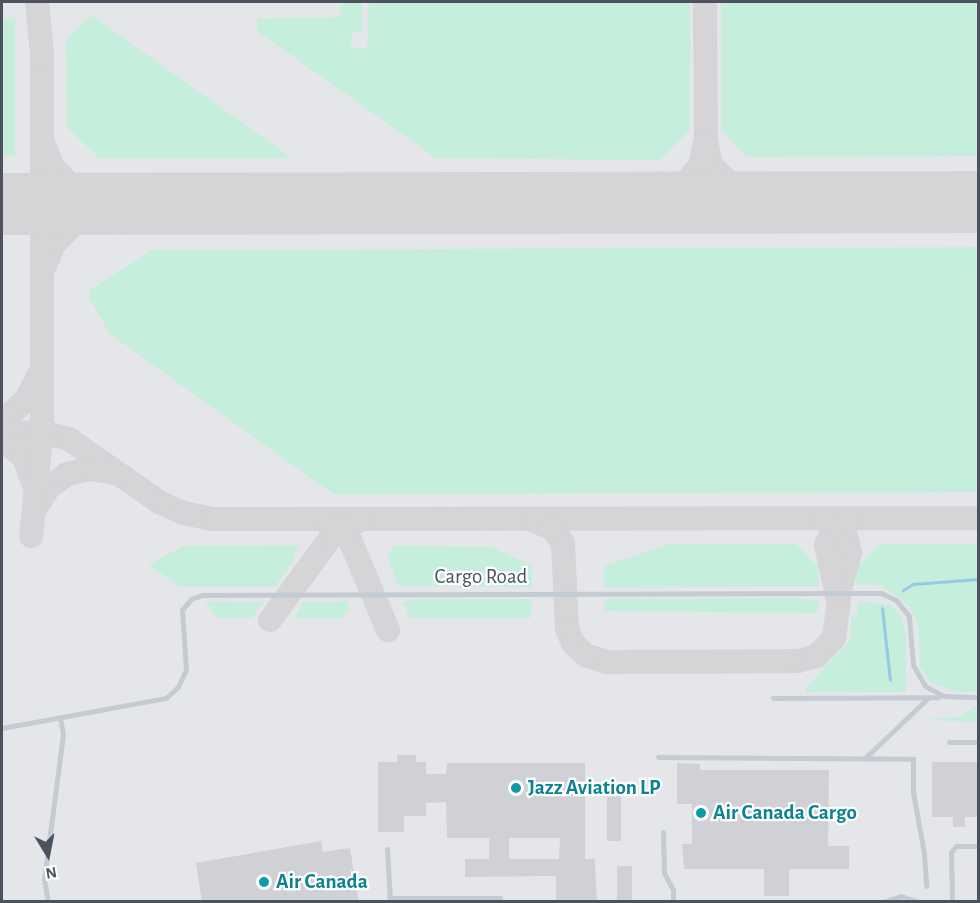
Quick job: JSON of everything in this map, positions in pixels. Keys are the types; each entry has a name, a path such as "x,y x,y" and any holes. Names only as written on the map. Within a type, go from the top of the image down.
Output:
{"lane":[{"name":"Cargo Road","path":"2,728 155,702 172,693 184,677 187,662 182,610 196,596 211,594 880,593 896,600 909,616 918,678 933,692 950,697 978,697"},
{"path":"865,758 928,697"},
{"path":"773,698 950,697"},
{"path":"48,902 44,879 63,734 60,718"},
{"path":"949,742 978,742"},
{"path":"658,757 913,759 913,792 924,854 926,886"},
{"path":"663,832 664,873 673,890 673,902"},
{"path":"952,902 951,852 956,846 978,846"},
{"path":"387,849 390,900 500,898 500,902"},
{"path":"883,902 901,896 918,902"}],"shaded area":[{"path":"2,2 978,2 978,902 2,902"}],"green space":[{"path":"341,2 362,2 362,32 352,31 351,48 367,49 369,2 690,2 690,130 660,160 436,158 257,31 257,19 340,17"},
{"path":"721,2 978,2 978,156 747,157 721,130"},
{"path":"91,15 292,158 99,158 67,127 66,41"},
{"path":"2,19 15,19 15,156 2,156"},
{"path":"978,247 978,492 333,494 110,334 89,298 90,290 152,250"},
{"path":"669,544 796,544 818,567 819,586 604,588 604,566"},
{"path":"880,544 978,544 978,692 957,692 931,683 920,667 918,623 909,606 883,586 856,584 857,567"},
{"path":"300,545 293,555 296,557 275,587 180,587 149,565 183,546"},
{"path":"394,546 492,547 532,566 532,587 398,586 387,556"},
{"path":"790,598 819,600 819,608 816,613 604,611 605,599"},
{"path":"424,599 532,599 531,618 410,618 403,602"},
{"path":"205,601 264,602 252,618 217,618"},
{"path":"348,601 349,608 343,618 295,618 302,602"},
{"path":"858,601 890,605 901,616 906,633 906,692 806,692 806,688 851,639 851,616 857,616"},
{"path":"978,705 978,722 921,720 959,717"}],"building":[{"path":"397,755 416,755 416,762 426,762 426,774 446,774 447,763 585,763 585,859 595,859 597,902 556,902 556,876 465,877 465,859 489,859 489,838 447,838 446,802 426,803 426,816 404,816 404,832 378,832 378,762 397,762","holes":["509,838 560,838 559,859 509,859"]},
{"path":"932,762 978,762 978,817 965,817 965,827 953,827 953,817 932,817"},
{"path":"677,763 700,764 700,770 829,770 828,846 849,846 849,869 789,869 789,896 764,896 764,869 684,869 682,844 692,844 692,804 677,804"},
{"path":"607,789 621,789 621,841 607,841"},
{"name":"Air Canada","path":"321,841 323,852 350,848 359,902 202,902 196,863"},
{"path":"617,866 632,866 632,902 617,902"}],"waterway":[{"path":"903,590 913,584 978,579"},
{"path":"882,608 890,680"}],"taxiway":[{"path":"31,536 42,430 42,54 37,2"},
{"path":"705,2 706,140 711,165 739,193 787,202"},
{"path":"626,202 656,199 679,190 700,166 705,142"},
{"path":"44,145 53,167 71,186 99,199 121,202"},
{"path":"45,266 54,244 76,222 99,211 133,204"},
{"path":"2,422 26,400 40,372"},
{"path":"2,432 46,433 69,439 159,502 184,513 212,519 978,518"},
{"path":"2,439 24,458 34,485"},
{"path":"35,510 48,488 67,474 91,469 117,473"},
{"path":"532,520 551,528 563,543 567,629 573,643 585,655 607,662 798,661 817,656 834,638 841,585 850,553 845,531 833,522 821,519"},
{"path":"837,595 826,545 836,526 852,519"},
{"path":"270,620 332,536 358,521"},
{"path":"327,523 350,540 388,630"}],"runway":[{"path":"2,204 978,202"}],"place":[{"name":"Jazz Aviation LP","path":"516,788"},
{"name":"Air Canada Cargo","path":"701,813"},
{"name":"Air Canada","path":"264,882"}]}
